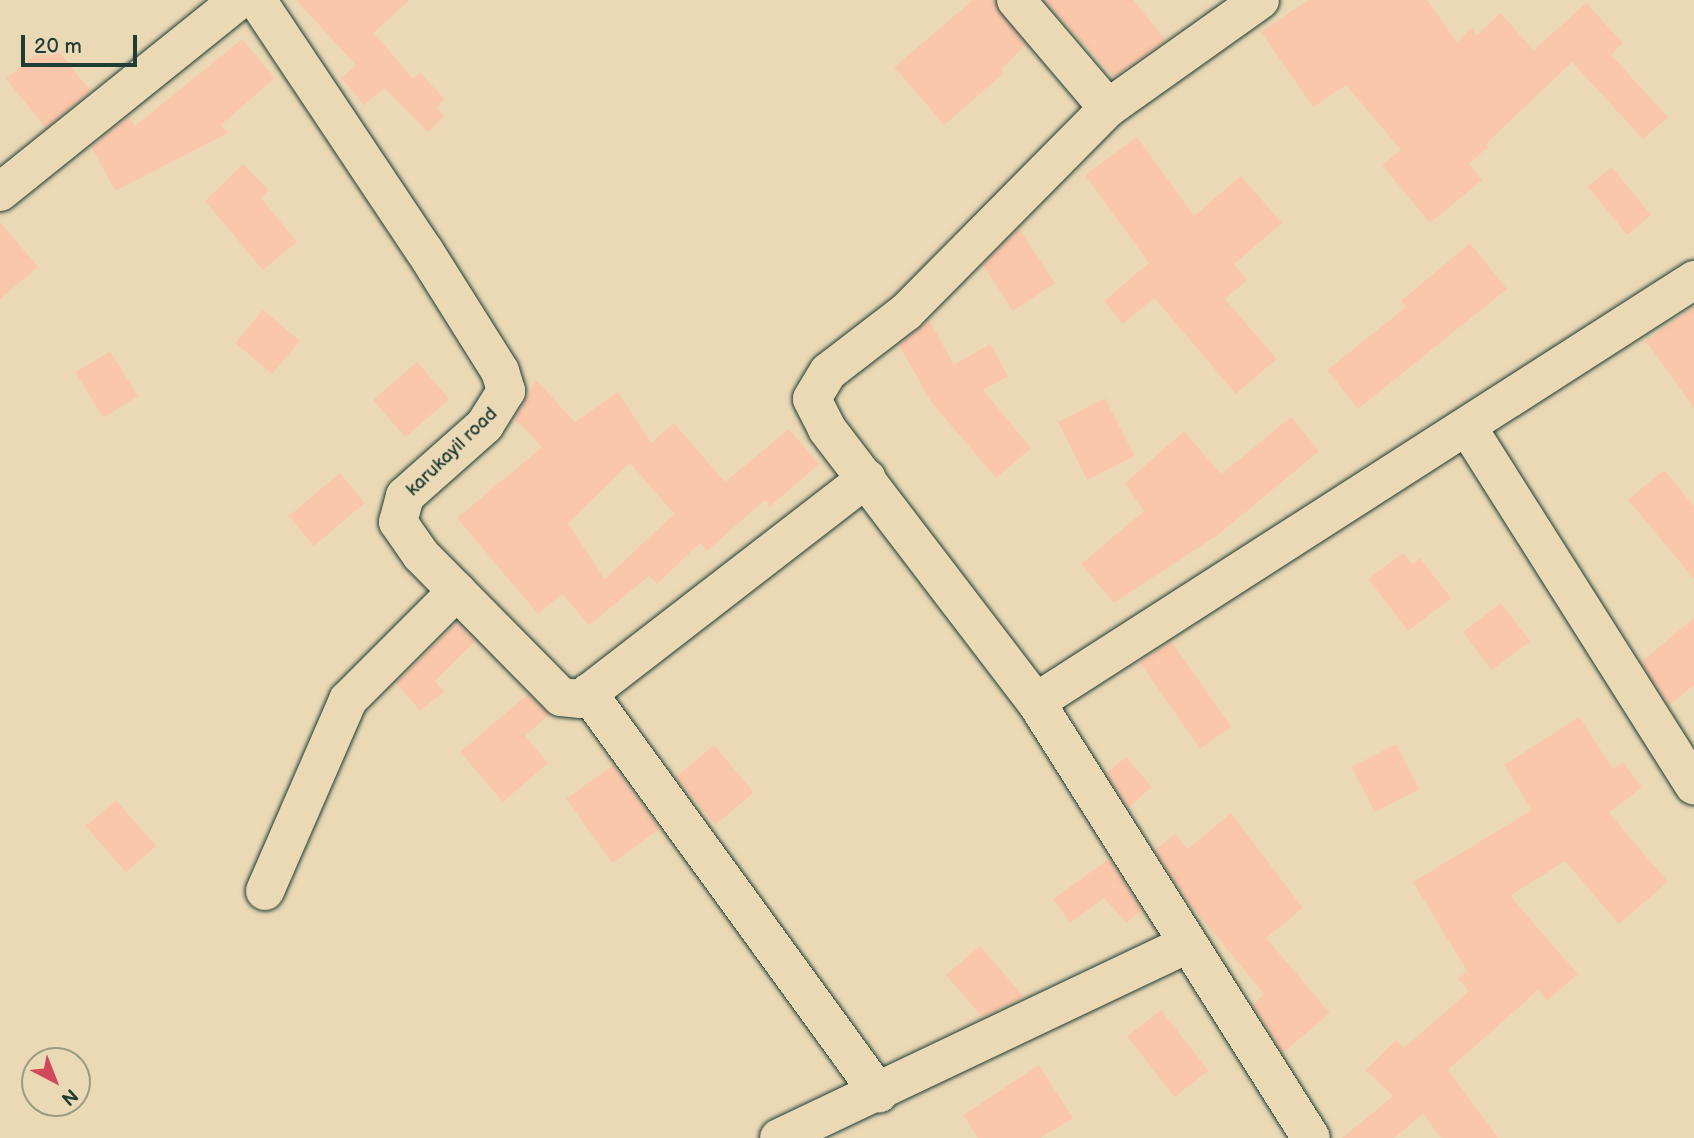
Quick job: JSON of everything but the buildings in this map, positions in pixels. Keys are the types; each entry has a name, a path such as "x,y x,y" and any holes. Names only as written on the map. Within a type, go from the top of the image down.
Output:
{"street":[{"path":"0,192 239,0"},
{"name":"karukayil road","path":"257,0 500,371 506,391 499,410 405,496 398,509 405,537 561,697 573,701 588,693"},
{"path":"1016,0 1108,108"},
{"path":"1260,0 1108,108 906,312 828,372 812,399 828,429 1036,702 1311,1138"},
{"path":"1036,702 1468,428 1694,280"},
{"path":"1468,428 1694,786"},
{"path":"867,478 588,693 879,1093"},
{"path":"265,891 348,700 457,591"},
{"path":"779,1138 879,1093 1187,944"}]}
